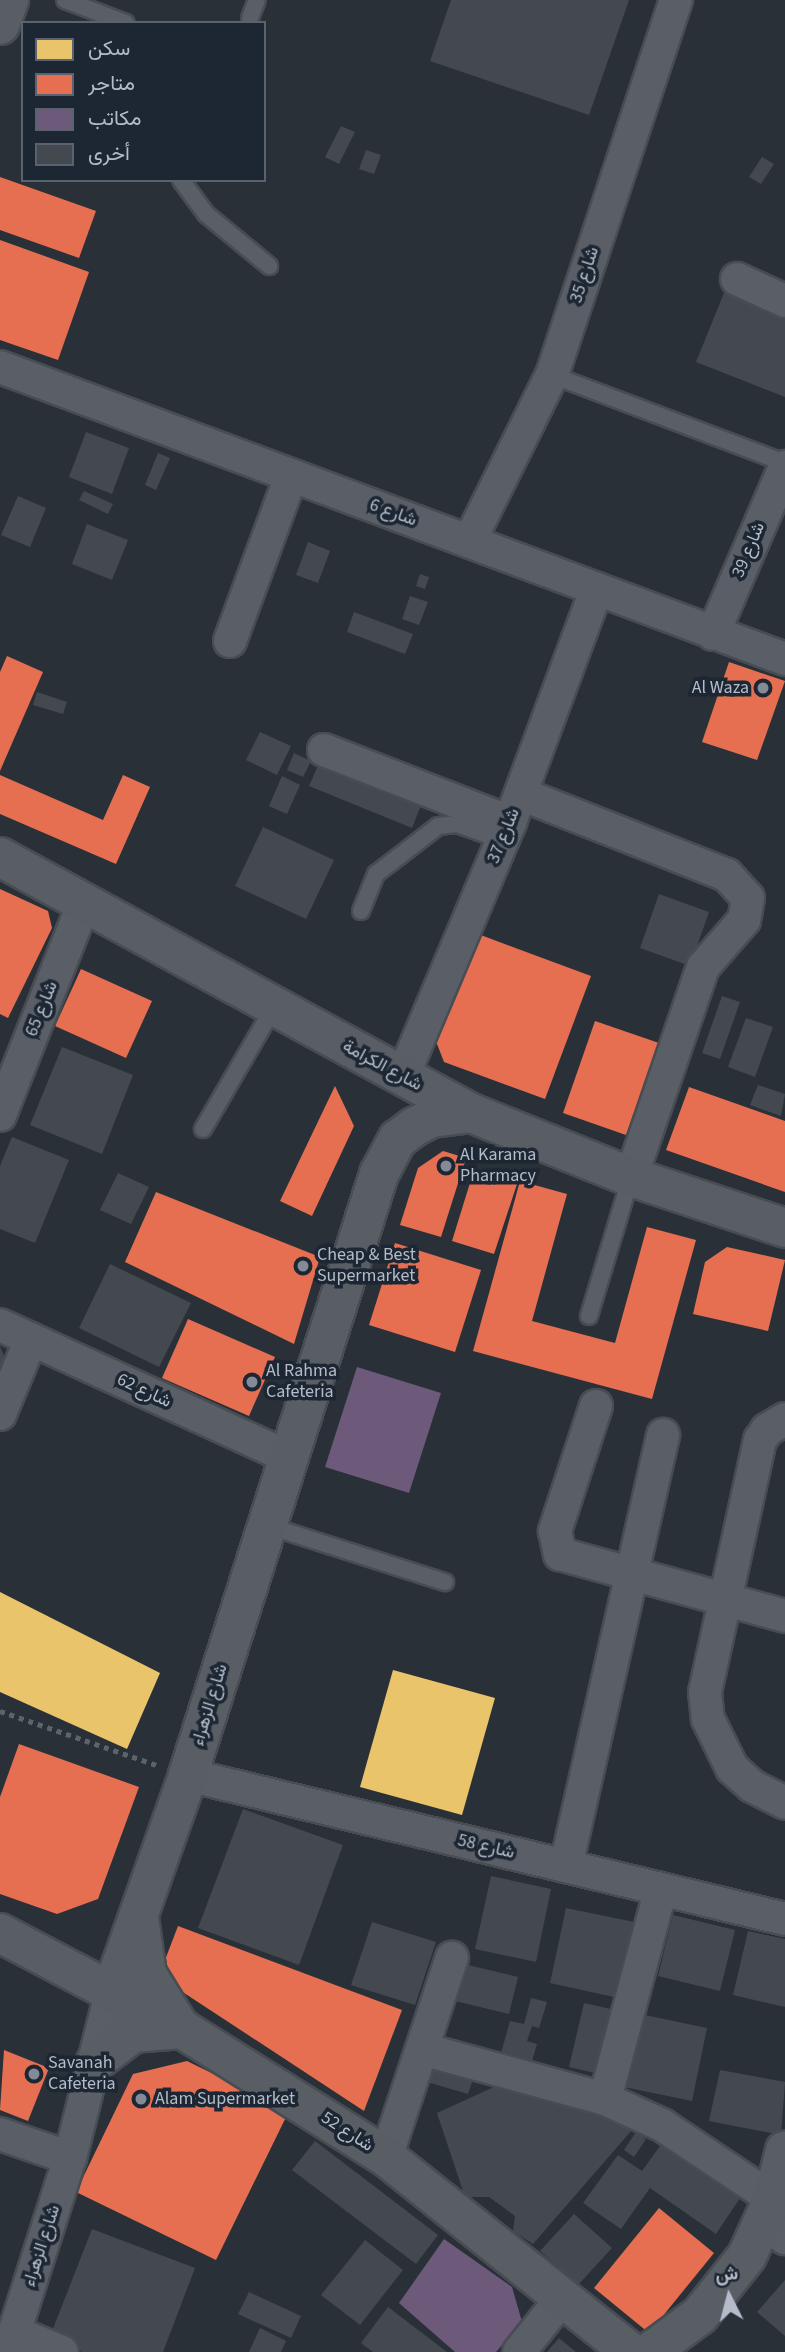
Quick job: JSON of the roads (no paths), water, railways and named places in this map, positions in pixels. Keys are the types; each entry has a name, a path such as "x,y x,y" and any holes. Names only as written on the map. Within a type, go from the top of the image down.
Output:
{"main road":[{"path":"0,24 9,0"},
{"name":"شارع الكرامة","path":"0,857 402,1078 471,1113 631,1177 785,1228"},
{"name":"شارع الزهراء","path":"111,1993 188,1775 288,1457 387,1156 414,1127 441,1115 471,1113"},
{"path":"96,2061 133,2033 182,2029 147,1974 139,1908"},
{"name":"شارع 52","path":"0,1933 182,2029 386,2157 630,2352"},
{"path":"650,2352 700,2315 726,2287 774,2220 785,2150"}],"street":[{"name":"شارع 35","path":"470,540 552,375 676,0"},
{"path":"737,279 785,301"},
{"name":"شارع 6","path":"0,367 470,540 596,591 785,659"},
{"name":"شارع 39","path":"713,634 785,465"},
{"path":"230,641 291,476"},
{"name":"شارع 37","path":"402,1078 522,793 596,591"},
{"path":"324,750 506,831"},
{"path":"522,793 727,875 748,898 744,920 703,967 631,1177"},
{"name":"شارع 65","path":"0,1115 84,903"},
{"name":"شارع 62","path":"0,1325 288,1457"},
{"path":"0,1414 31,1339"},
{"path":"596,1406 554,1539 568,1559 785,1616"},
{"path":"785,1419 767,1430 760,1440 705,1692 708,1719 732,1768 752,1786 785,1803"},
{"path":"566,1866 663,1435"},
{"name":"شارع 58","path":"188,1775 785,1919"},
{"path":"605,2099 661,1889"},
{"path":"386,2157 452,1958"},
{"name":"شارع الزهراء","path":"11,2342 70,2158 111,1993"},
{"path":"422,2049 605,2099 662,2125 774,2220"},
{"path":"0,2134 70,2158"},
{"path":"519,2352 563,2297"},
{"path":"11,2342 62,2352"}],"lane":[{"path":"65,0 121,21"},
{"path":"250,18 257,0"},
{"path":"182,182 206,214 269,266"},
{"path":"552,375 785,465"},
{"path":"361,911 376,874 438,826 457,824 506,831"},
{"path":"203,1129 274,1007"},
{"path":"589,1316 631,1177"},
{"path":"267,1525 445,1582"}],"place":[{"name":"Al Waza","path":"763,688"},
{"name":"Al Karama Pharmacy","path":"446,1166"},
{"name":"Cheap & Best Supermarket","path":"303,1266"},
{"name":"Al Rahma Cafeteria","path":"252,1382"},
{"name":"Savanah Cafeteria","path":"34,2074"},
{"name":"Alam Supermarket","path":"141,2099"}]}
